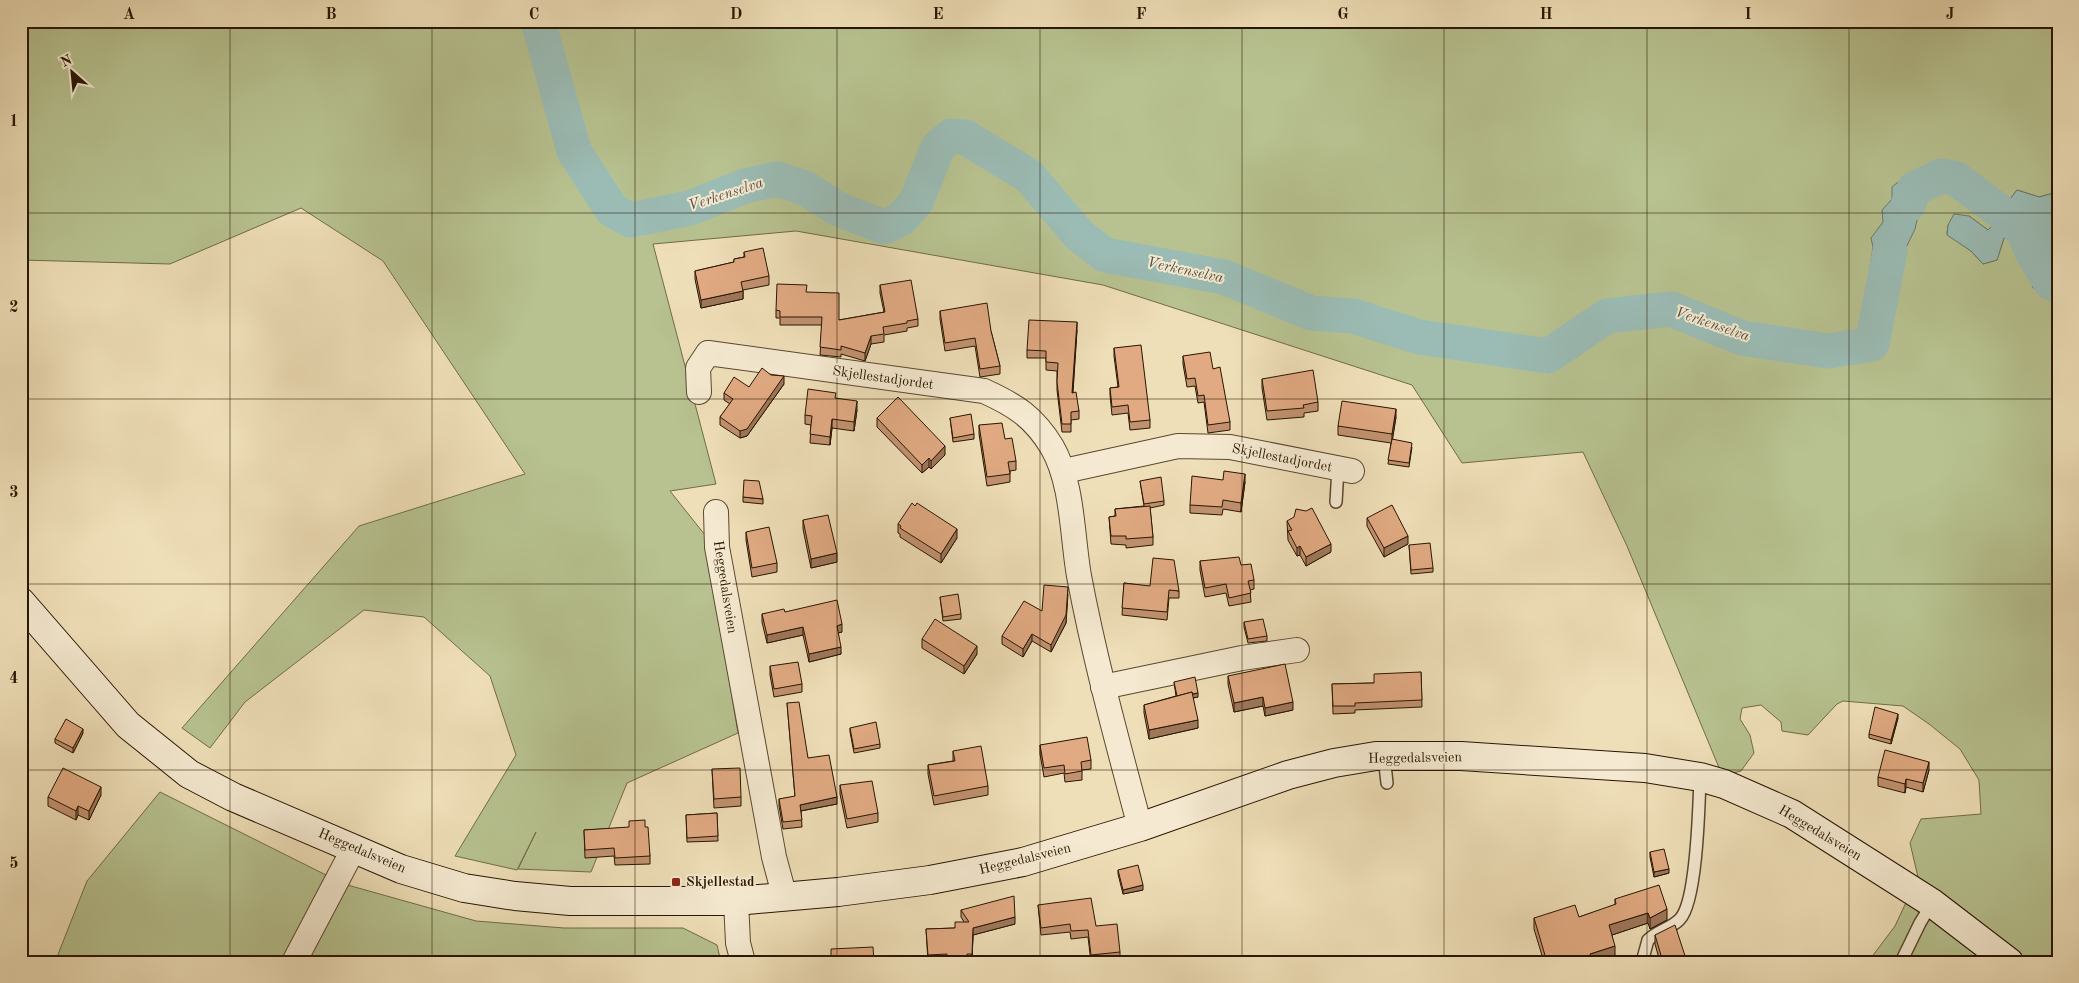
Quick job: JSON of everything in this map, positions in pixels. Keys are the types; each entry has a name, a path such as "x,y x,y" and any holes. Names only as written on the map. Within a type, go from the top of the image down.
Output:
{"main road":[{"name":"Heggedalsveien","path":"21,602 128,725 189,774 233,797 410,872 464,888 515,896 570,900 736,901 785,898 930,880 1024,862 1140,827 1288,775 1334,763 1385,769 1461,756 1644,768 1700,777 1739,790 1792,814 1932,903 2009,962"}],"street":[{"name":"Skjellestadjordet","path":"699,392 698,368 708,353 984,391 1008,402 1026,414 1042,431 1064,471 1079,576 1103,687 1140,827"},
{"name":"Skjellestadjordet","path":"1064,471 1178,446 1230,447 1345,470"},
{"name":"Heggedalsveien","path":"716,512 717,547 774,857 785,898"},
{"path":"1103,687 1233,660 1297,650"},
{"path":"294,962 354,848"},
{"path":"736,901 738,943 743,962"}],"lane":[{"path":"1336,502 1345,470"},
{"path":"1642,962 1648,940 1679,920 1686,911 1692,879 1700,777"},
{"path":"1901,962 1932,903"}],"green space":[{"path":"21,21 2058,21 2058,192 2039,197 2017,190 2007,203 1987,195 1975,202 1994,225 1988,230 1969,216 1948,225 1947,234 1971,251 1983,264 1997,260 2004,238 2014,240 2033,267 2033,288 2045,291 2058,269 2058,962 1868,962 1895,926 1918,877 1910,843 1921,819 1981,814 1979,780 1960,749 1903,706 1843,701 1837,704 1808,735 1782,731 1781,722 1761,705 1742,708 1740,719 1750,735 1754,753 1741,771 1725,775 1720,770 1627,546 1583,452 1462,463 1412,385 1103,285 796,231 653,244 716,484 670,491 705,535 738,733 627,783 591,872 518,869 536,832 517,870 455,856 516,755 490,676 424,617 364,610 245,702 210,748 182,728 359,526 525,474 383,261 301,208 170,264 21,260"},
{"path":"160,792 344,884 476,921 564,928 683,928 717,945 721,962 55,962 87,881"}],"water":[{"path":"1933,169 1941,176 1942,187 1930,193 1919,211 1915,229 1900,260 1889,294 1880,297 1874,295 1869,274 1873,247 1871,238 1883,222 1882,210 1892,199 1892,187 1903,178"},
{"path":"2017,190 2039,197 2058,192 2058,269 2045,291 2033,288 2033,267 2013,240 2004,238 1997,260 1983,264 1971,251 1947,235 1948,225 1954,214 1969,216 1988,230 1994,224 1975,202 1979,197 1987,195 2007,203"}],"building":[{"path":"763,248 769,276 741,282 743,291 701,300 695,271 734,262 734,259 745,257 744,252"},
{"path":"911,280 918,319 883,327 884,334 871,336 865,353 841,346 841,350 820,347 822,317 780,317 780,311 776,310 777,284 807,285 806,292 839,293 839,320 885,312 880,285"},
{"path":"987,303 991,331 1000,366 980,369 975,338 945,343 940,311"},
{"path":"1029,320 1077,322 1072,393 1076,392 1079,411 1071,412 1071,424 1062,424 1057,382 1058,363 1046,362 1046,351 1027,350"},
{"path":"1141,345 1150,420 1130,422 1128,405 1112,407 1110,388 1119,387 1114,348"},
{"path":"1210,352 1213,369 1220,367 1230,422 1208,425 1204,395 1198,396 1195,378 1187,379 1183,356"},
{"path":"762,368 771,375 784,376 747,429 740,431 720,417 733,399 724,393 734,377 749,387"},
{"path":"1313,370 1318,402 1303,405 1304,408 1267,411 1262,379"},
{"path":"808,389 836,393 835,398 857,401 854,422 832,419 830,437 810,434 812,416 805,415"},
{"path":"898,397 945,446 931,461 929,458 922,465 877,418"},
{"path":"1342,401 1396,409 1392,434 1338,426"},
{"path":"971,414 974,434 953,438 950,418"},
{"path":"1002,423 1005,439 1012,438 1016,461 1008,462 1010,474 987,477 979,425"},
{"path":"1392,439 1412,443 1409,463 1388,460"},
{"path":"1224,471 1245,474 1241,503 1223,500 1222,507 1190,505 1192,476 1223,480"},
{"path":"1161,477 1164,501 1144,504 1140,481"},
{"path":"744,480 759,481 763,499 743,497"},
{"path":"912,503 915,506 917,503 957,529 941,554 900,528 901,526 898,524"},
{"path":"1392,505 1408,536 1384,548 1367,518"},
{"path":"1150,506 1153,537 1126,539 1126,536 1111,536 1109,517 1116,516 1115,509"},
{"path":"1312,508 1331,544 1306,557 1300,546 1297,548 1288,531 1292,530 1287,521 1294,517 1296,509 1306,511"},
{"path":"828,515 837,553 811,559 803,520"},
{"path":"769,527 777,563 752,568 746,532"},
{"path":"1430,543 1433,568 1411,570 1409,545"},
{"path":"1239,557 1241,565 1251,564 1254,580 1248,581 1251,593 1229,598 1226,584 1205,588 1200,561"},
{"path":"1153,558 1174,560 1179,591 1169,590 1167,612 1122,608 1124,583 1150,586"},
{"path":"1044,585 1068,587 1066,615 1051,645 1032,634 1023,649 1002,636 1024,601 1042,611"},
{"path":"958,594 961,614 943,617 940,597"},
{"path":"837,600 842,624 837,626 841,647 809,654 803,627 767,635 762,614 784,609 785,612"},
{"path":"935,619 977,646 964,666 922,639"},
{"path":"1263,619 1267,636 1248,639 1244,622"},
{"path":"798,662 802,684 774,689 770,666"},
{"path":"1285,664 1293,702 1265,708 1263,697 1234,703 1228,676"},
{"path":"1421,672 1422,700 1355,703 1355,706 1333,706 1332,684 1374,683 1374,674"},
{"path":"1195,677 1198,693 1192,694 1192,692 1177,696 1174,682"},
{"path":"1192,692 1198,720 1149,730 1144,705"},
{"path":"799,702 808,758 829,755 837,797 800,805 802,820 783,822 779,799 795,796 787,703"},
{"path":"1875,707 1898,714 1891,740 1869,734"},
{"path":"66,719 83,729 73,748 55,739"},
{"path":"876,722 880,744 854,749 850,728"},
{"path":"1087,737 1091,760 1081,762 1082,771 1065,774 1064,765 1044,768 1040,745"},
{"path":"981,746 988,786 934,796 928,765 955,761 953,751"},
{"path":"1885,750 1929,762 1923,783 1906,779 1905,784 1878,777"},
{"path":"63,768 101,787 89,811 78,806 76,811 48,797"},
{"path":"740,768 741,797 714,799 712,769"},
{"path":"872,781 878,813 847,819 840,785"},
{"path":"717,813 718,836 687,838 686,815"},
{"path":"645,820 645,827 648,827 650,856 615,858 614,848 585,850 584,830 629,827 629,821"},
{"path":"1664,849 1669,869 1654,872 1650,852"},
{"path":"1138,865 1143,885 1123,890 1118,870"},
{"path":"1659,885 1667,909 1650,918 1648,913 1609,925 1615,946 1590,954 1591,956 1580,962 1547,962 1534,918 1575,905 1579,917 1616,904 1615,899"},
{"path":"1014,896 1015,917 973,928 972,954 967,954 968,962 947,962 947,954 928,955 926,929 955,928 955,922 969,922 961,910"},
{"path":"1091,898 1096,926 1117,924 1120,952 1091,955 1088,930 1071,931 1070,924 1041,928 1038,905"},
{"path":"1675,925 1687,962 1663,962 1655,935"},
{"path":"873,947 874,962 831,962 831,949"}],"waterway":[{"name":"Verkenselva","path":"538,21 574,151 612,210 630,220 690,208 745,186 777,179 805,188 838,209 884,227 901,219 916,202 938,147 951,136 965,137 1029,176 1079,235 1105,255 1224,277 1311,313 1353,316 1419,337 1548,356 1607,316 1671,309 1742,338 1828,351 1872,344 1890,251"},
{"path":"1908,205 1914,189 1941,176 1955,178 2023,231 2032,252 2050,282 2058,286"}],"place":[{"name":"Skjellestad","path":"676,882"}]}
